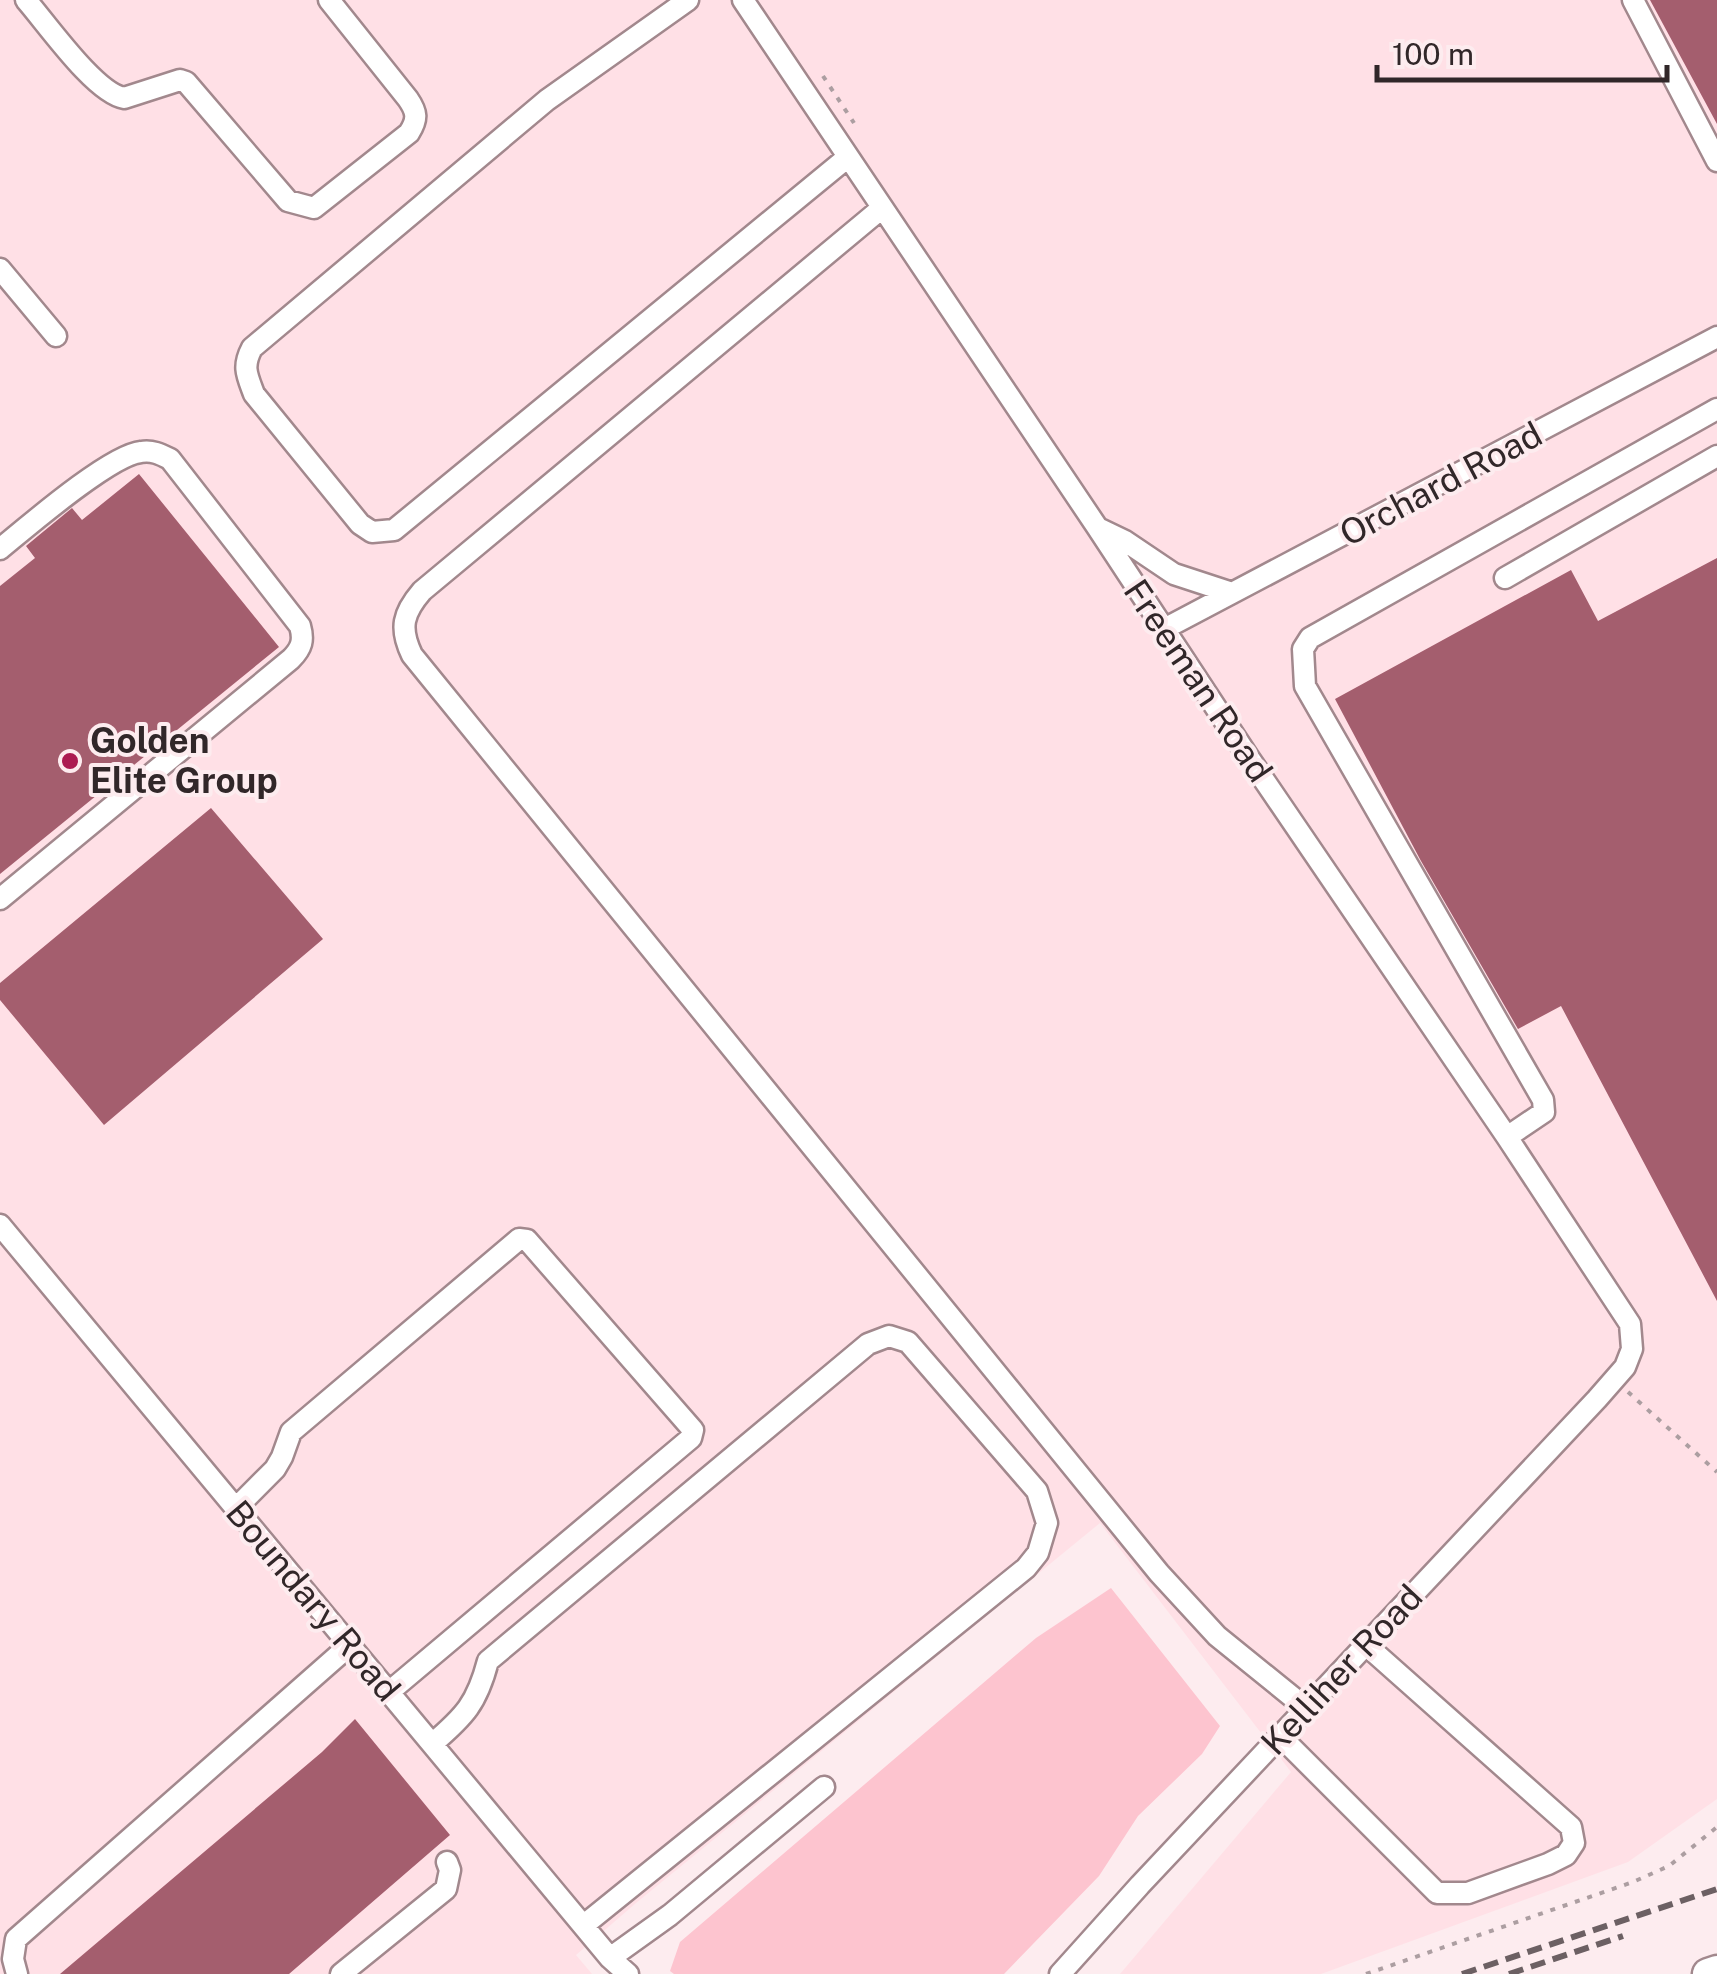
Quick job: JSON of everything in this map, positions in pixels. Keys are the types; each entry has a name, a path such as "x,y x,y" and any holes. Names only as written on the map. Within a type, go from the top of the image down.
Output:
{"highway":[{"path":"1708,1974 1717,1971"}],"street":[{"path":"26,0 94,80 114,96 124,98 180,80 186,82 288,200 314,208 409,133 416,121 416,110 408,99 328,0"},
{"path":"688,0 547,100 252,348 246,360 246,373 254,394 360,524 372,532 394,530 848,157"},
{"name":"Freeman Road","path":"743,0 1630,1324 1632,1349 1620,1373"},
{"path":"1633,0 1717,161"},
{"path":"882,208 422,591 410,605 404,622 406,642 412,655 1158,1573 1217,1636 1306,1708"},
{"path":"0,269 56,336"},
{"name":"Orchard Road","path":"1164,629 1717,337"},
{"path":"1507,1137 1544,1112 1543,1100 1305,686 1303,649 1310,638 1717,409"},
{"path":"0,549 95,475 125,457 157,452 170,459 300,626 303,637 292,659 0,899"},
{"path":"1504,578 1717,456"},
{"path":"1097,527 1174,574 1232,593"},
{"name":"Boundary Road","path":"0,1226 610,1958 628,1974"},
{"path":"236,1508 275,1469 291,1432 519,1239 527,1240 693,1430 691,1438 389,1692"},
{"path":"432,1744 458,1722 476,1699 488,1661 868,1344 888,1336 908,1342 1037,1492 1047,1524 1038,1553 1026,1568 584,1925"},
{"name":"Kelliher Road","path":"1060,1974 1620,1373"},
{"path":"17,1974 13,1959 16,1938 350,1645"},
{"path":"1280,1736 1437,1893 1468,1893 1566,1854 1574,1843 1571,1827 1366,1645"},
{"path":"610,1958 670,1914 824,1787"},
{"path":"341,1974 442,1892 450,1870 447,1862"}],"path":[{"path":"823,76 854,124"},
{"path":"1620,1373 1717,1472"},
{"path":"1366,1974 1633,1882 1669,1866 1717,1827"}],"shaded area":[{"path":"0,0 1717,0 1717,1799 1628,1862 1321,1974 1120,1974 1291,1772 1100,1523 576,1955 592,1974 0,1974"},
{"path":"1111,1588 1220,1726 1202,1754 1138,1816 1099,1876 1004,1974 670,1971 680,1942 1036,1638"}],"building":[{"path":"1650,0 1717,0 1717,124"},
{"name":"Golden Elite Group","path":"139,474 279,647 0,874 0,586 35,558 26,546 72,508 82,520"},
{"path":"1717,558 1717,1301 1561,1006 1518,1029 1421,861 1335,699 1571,570 1598,621"},
{"path":"211,808 323,939 104,1125 0,1000 0,983"},
{"path":"355,1719 450,1835 289,1974 60,1974 322,1752"}],"railway":[{"path":"1462,1974 1717,1889"},
{"path":"1509,1974 1623,1936"}],"place":[{"name":"Golden Elite Group","path":"70,761"}]}
